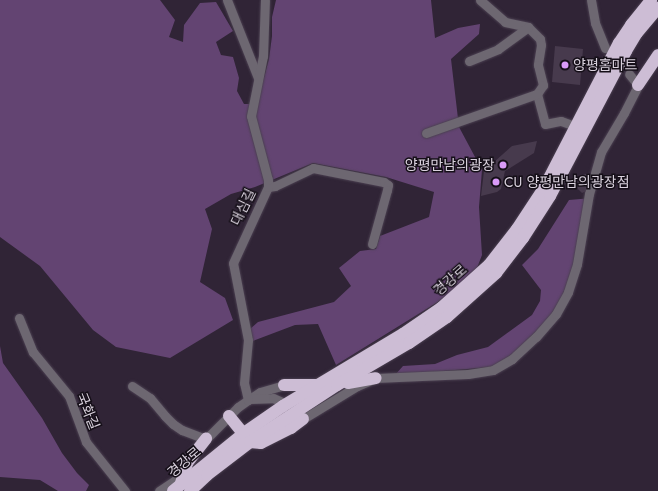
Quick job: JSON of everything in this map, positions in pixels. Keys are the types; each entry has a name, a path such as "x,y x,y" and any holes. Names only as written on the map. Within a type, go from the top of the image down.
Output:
{"highway":[{"name":"경강로","path":"177,487 319,385 422,322 458,295 489,265 531,209 556,167 575,126 619,43 631,25 652,0"},
{"name":"경강로","path":"190,491 247,437 428,330 464,303 496,273 523,238 544,207 626,52 637,33 658,8"},
{"path":"638,85 651,69 658,55"},
{"path":"337,385 376,378"},
{"path":"284,385 319,385"},
{"path":"229,416 247,437 261,443 291,428 303,418"},
{"path":"177,487 187,462 206,439"}],"street":[{"path":"227,0 258,78"},
{"name":"대심길","path":"248,400 244,383 248,340 233,263 268,187 268,180 251,116 263,56 265,0"},
{"path":"426,133 537,94 543,85 538,65 541,45 540,40 528,27 505,22 480,0"},
{"path":"591,0 596,28 606,48"},
{"path":"469,61 498,49 528,27"},
{"path":"303,418 347,391 376,378 482,372 503,365 536,337 556,314 568,292 577,264 589,194 601,152 624,113 638,85 629,74"},
{"path":"537,94 545,124 561,121 575,126"},
{"path":"268,187 275,186 313,168 384,182 388,185 372,244"},
{"name":"국화길","path":"19,318 33,352 69,396 86,442 124,491"},
{"path":"132,386 150,398 173,424 182,430 206,439 229,416 248,400 260,392 284,385"},
{"path":"248,400 273,398 280,401"},
{"path":"159,491 174,481 177,487"}],"shaded area":[{"path":"0,0 160,0 175,20 169,37 183,42 184,25 200,3 216,2 233,31 216,42 221,55 233,57 239,78 237,91 244,104 257,104 269,59 272,36 272,17 276,0 431,0 435,38 458,28 480,24 479,34 451,59 459,127 482,170 479,207 482,255 477,268 441,300 336,365 318,324 295,325 253,341 250,329 258,322 334,302 351,286 339,268 360,251 376,249 380,236 429,217 434,192 386,177 313,163 255,187 231,194 205,209 212,229 200,282 225,298 233,320 170,358 116,347 93,330 40,266 0,237"},
{"path":"592,198 567,288 550,318 502,364 491,367 395,375 403,366 435,364 457,355 488,347 532,315 540,301 541,290 522,265 538,249 569,200"},
{"path":"0,346 3,363 42,418 62,453 77,473 89,485 86,491 58,491 40,480 0,477"}],"building":[{"path":"555,46 583,49 580,85 552,82"},
{"name":"양평만남의광장","path":"537,141 534,153 505,171 501,189 497,192 481,196 484,171 512,146"},
{"path":"588,173 590,176 586,191 582,193 578,189 577,183 583,175"}],"place":[{"name":"양평홈마트","path":"565,65"},
{"name":"양평만남의광장","path":"503,165"},
{"name":"CU 양평만남의광장점","path":"496,182"}]}
